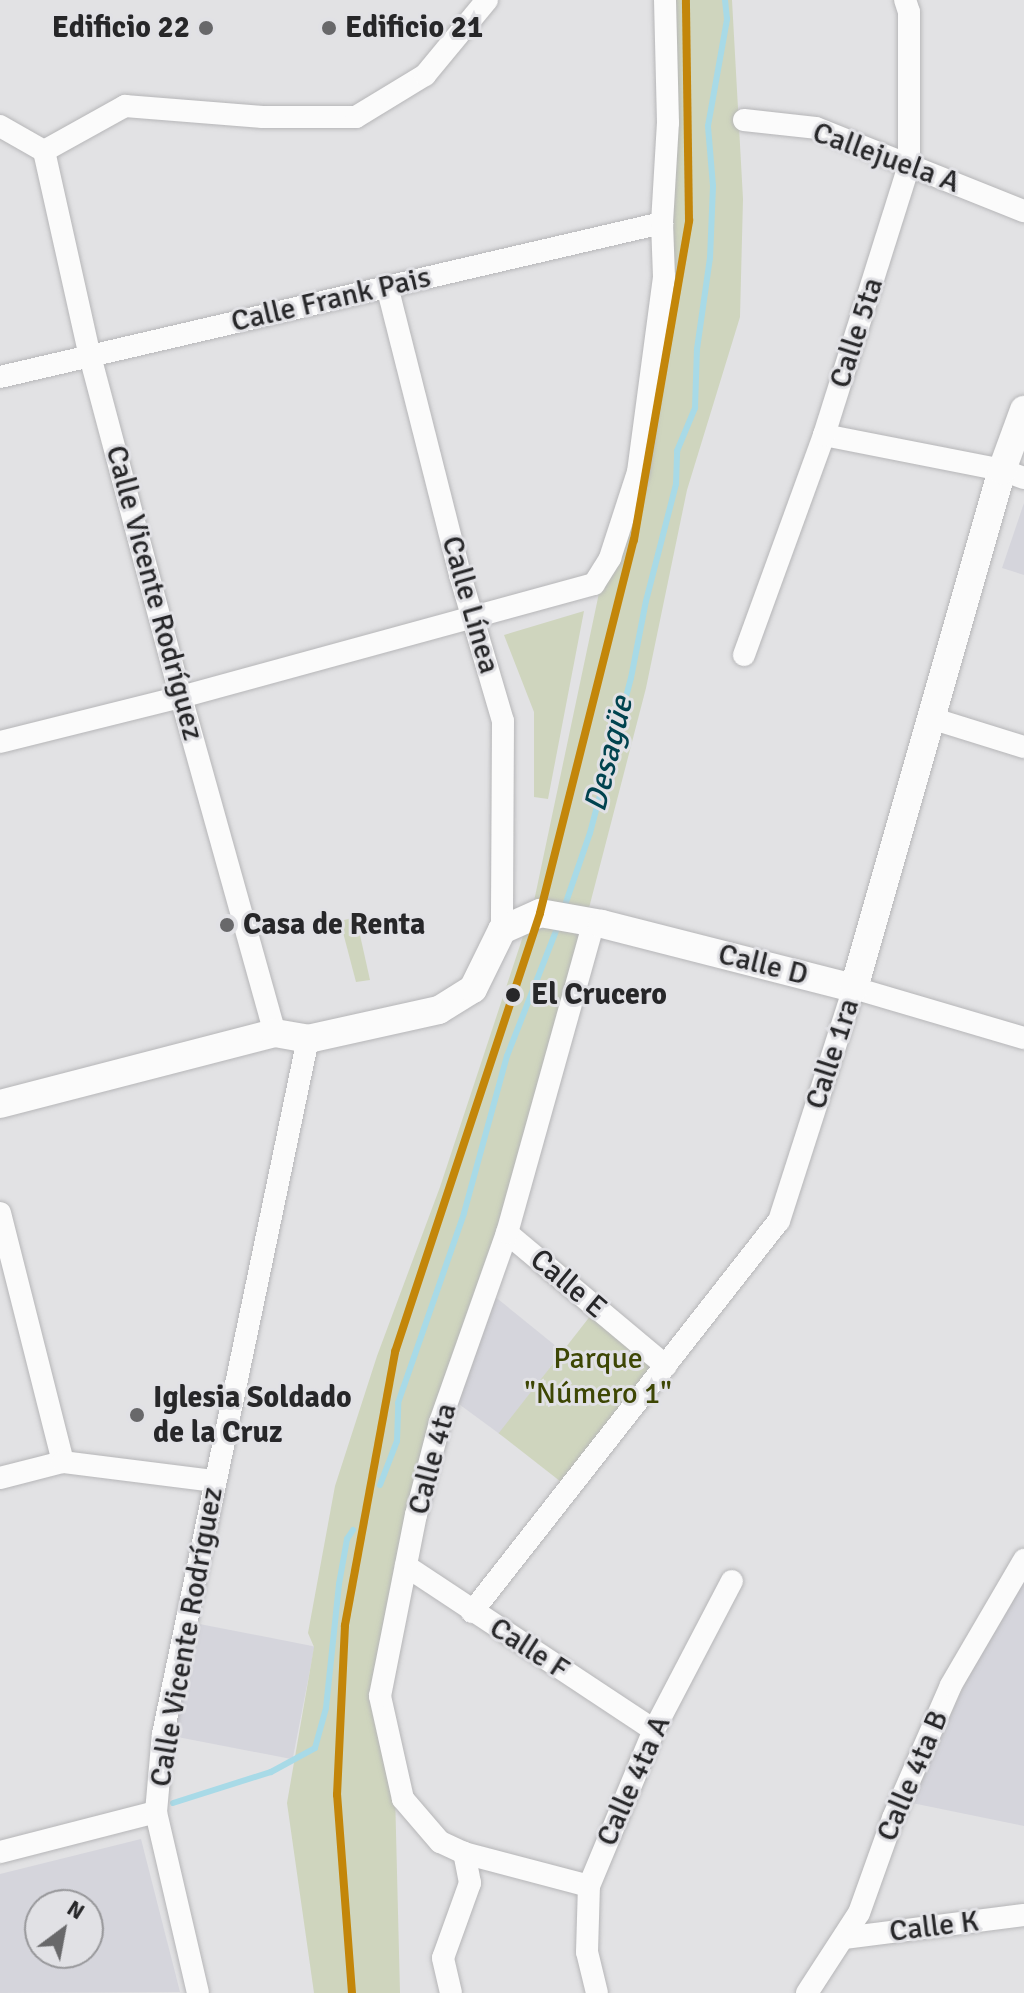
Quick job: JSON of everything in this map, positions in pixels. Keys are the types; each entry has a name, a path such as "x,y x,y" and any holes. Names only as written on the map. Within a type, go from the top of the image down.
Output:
{"street":[{"path":"0,126 44,151 125,106 263,117 356,117 425,75 487,0"},
{"path":"0,742 181,697 594,584 610,558 638,472 664,277 662,223 668,123 665,0"},
{"name":"Calle 5ta","path":"744,655 824,435 909,166 909,12 905,0"},
{"name":"Callejuela A","path":"744,120 816,128 1024,211"},
{"name":"Calle Vicente Rodríguez","path":"44,151 90,356 275,1033"},
{"name":"Calle Frank Pais","path":"0,377 662,223"},
{"name":"Calle Línea","path":"387,286 473,619 503,721 502,930"},
{"name":"Calle 1ra","path":"472,1612 779,1221 1013,474 1024,410"},
{"path":"824,435 1013,474"},
{"path":"934,719 1024,747"},
{"name":"Calle D","path":"502,930 540,913 586,921 854,988 1024,1038"},
{"name":"Calle 4ta","path":"586,921 507,1233 440,1422 406,1566 380,1696 403,1799 440,1842 464,1853 589,1886"},
{"path":"0,1104 275,1033 308,1039 439,1010 473,989 502,930"},
{"name":"Calle Vicente Rodríguez","path":"198,1993 156,1812 163,1734 308,1039"},
{"path":"0,1213 63,1462"},
{"name":"Calle E","path":"507,1233 666,1366"},
{"path":"0,1478 63,1462 214,1481"},
{"name":"Calle 4ta B","path":"807,1993 859,1913 893,1818 951,1685 1024,1560"},
{"name":"Calle F","path":"406,1566 654,1730"},
{"name":"Calle 4ta A","path":"597,1993 587,1952 589,1886 654,1730 732,1581"},
{"path":"0,1852 156,1812"},
{"path":"451,1993 443,1958 470,1883 464,1853"},
{"name":"Calle K","path":"844,1938 1024,1915"}],"shaded area":[{"path":"1024,503 1024,575 1002,568"},
{"path":"493,1295 562,1351 501,1435 452,1399"},
{"path":"1024,1573 1024,1826 912,1803 991,1624"},
{"path":"184,1621 315,1646 293,1759 162,1734"},
{"path":"141,1839 180,1992 0,1993 0,1874"}],"green space":[{"path":"674,0 732,0 743,199 740,317 687,490 646,688 504,1236 436,1410 376,1698 395,1792 400,1993 314,1993 287,1803 314,1647 308,1633 335,1486 377,1356 440,1187 533,906 599,593 641,478"},
{"path":"584,611 548,799 534,797 534,712 504,635"},
{"path":"356,917 370,980 356,982 340,921"},
{"name":"Parque \"Número 1\"","path":"591,1315 658,1367 566,1486 499,1433"}],"waterway":[{"name":"Desagüe","path":"564,908 590,833 631,678 646,601 676,484 677,451 695,408 697,349 710,258 713,186 708,126 727,19 725,0"},
{"name":"Desagüe","path":"380,1485 397,1441 398,1403 464,1213 507,1056 559,923"},
{"name":"Desagüe","path":"173,1803 271,1772 315,1748 326,1708 339,1584 347,1539 353,1530"}],"transit line":[{"path":"352,1993 337,1795 345,1625 395,1352 540,913 634,540 689,221 686,0"}],"place":[{"name":"Edificio 22","path":"206,28"},
{"name":"Edificio 21","path":"329,28"},
{"name":"Casa de Renta","path":"227,925"},
{"name":"El Crucero","path":"513,995"},
{"name":"Iglesia Soldado de la Cruz","path":"137,1415"}]}
